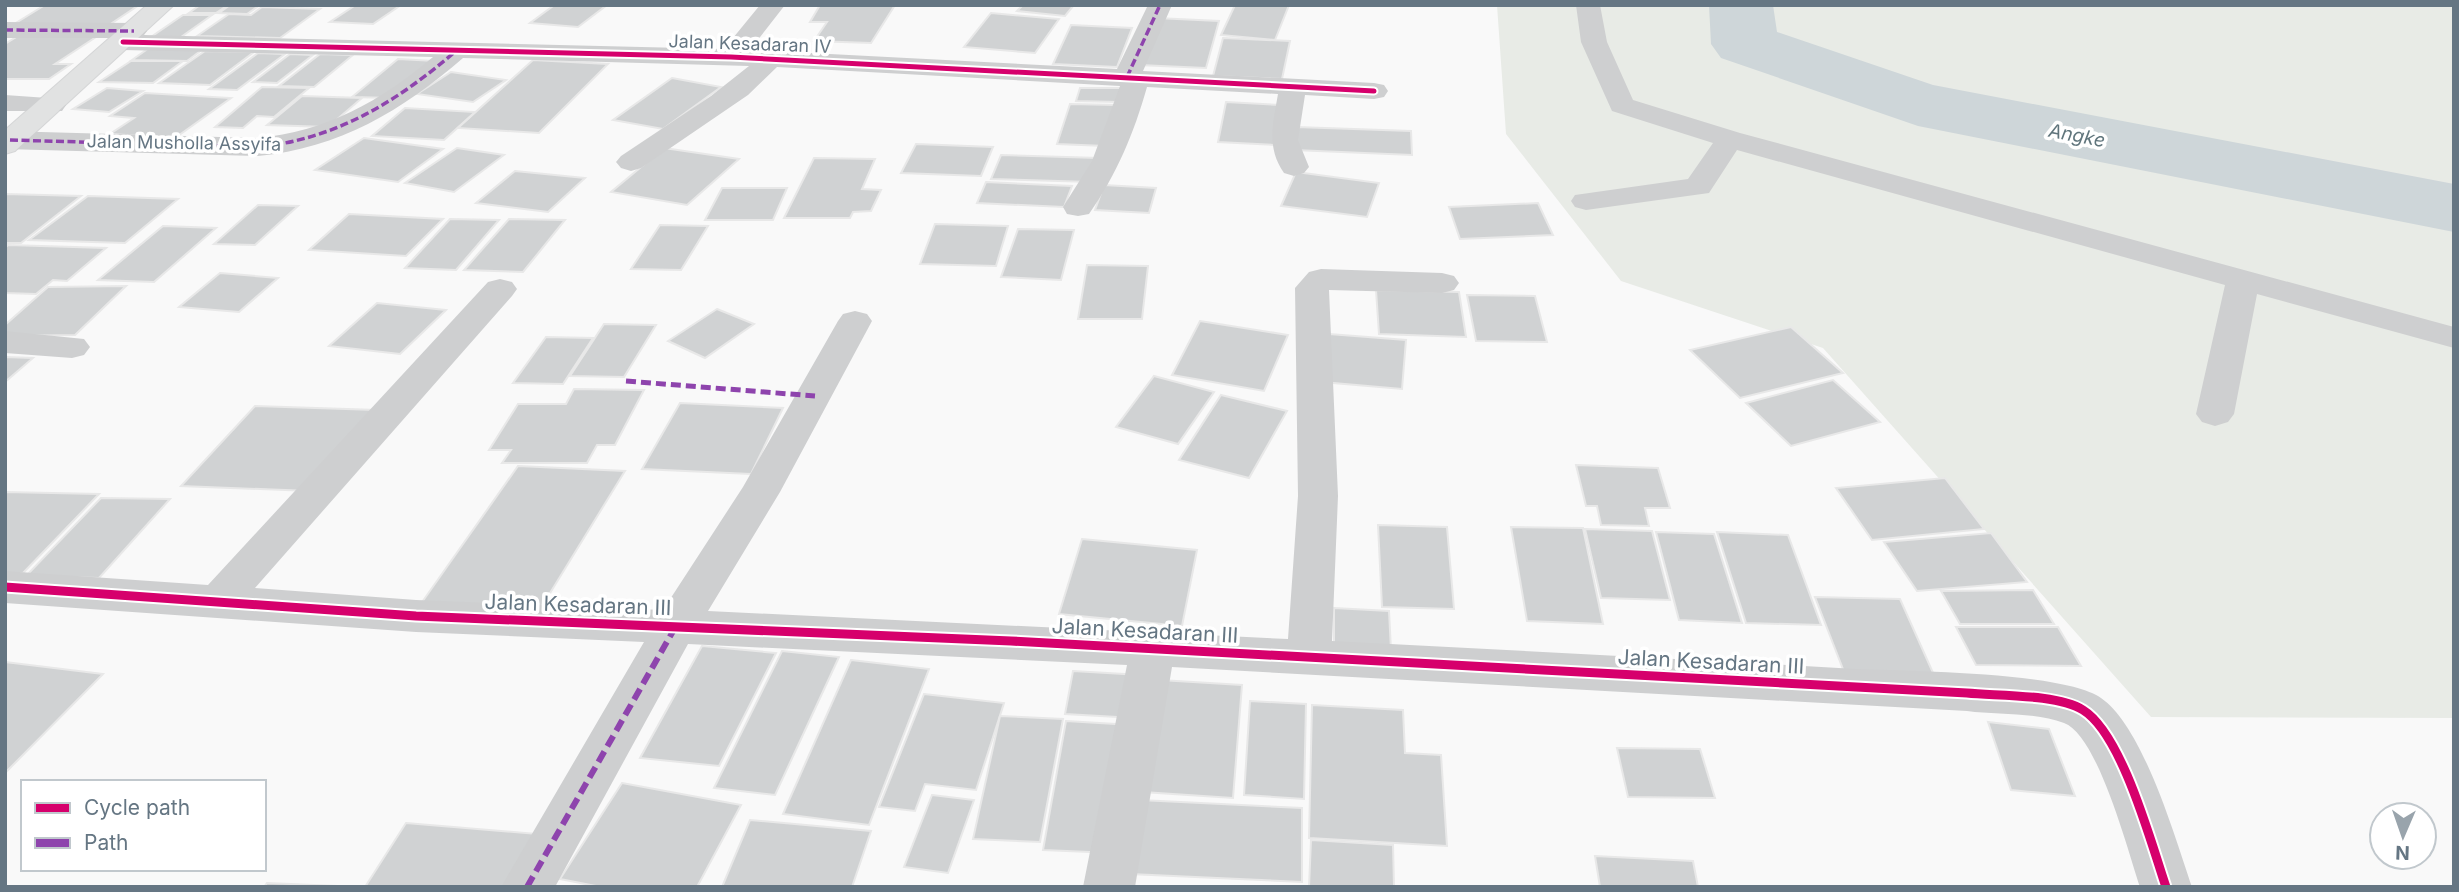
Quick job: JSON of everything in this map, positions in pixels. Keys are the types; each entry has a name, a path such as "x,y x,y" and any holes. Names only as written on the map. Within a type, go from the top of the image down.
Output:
{"main road":[{"path":"7,142 162,5"}],"street":[{"path":"732,57 773,5"},
{"path":"1078,206 1092,189 1121,133 1131,77 1160,5"},
{"path":"1588,5 1594,42 1622,105 1730,139 2454,338"},
{"name":"Jalan Kesadaran IV","path":"5,30 457,50 732,57 1374,91"},
{"name":"Jalan Musholla Assyifa","path":"7,142 258,147 296,144 315,138 401,97 457,50"},
{"path":"631,162 671,131 745,86 769,60"},
{"path":"1293,86 1284,140 1294,167"},
{"path":"5,103 52,105"},
{"path":"1586,201 1698,187 1730,139"},
{"path":"1309,657 1318,496 1312,288 1321,279 1443,283"},
{"path":"2215,414 2243,281"},
{"path":"220,600 500,289"},
{"path":"527,887 676,626 760,492 855,321"},
{"path":"5,342 72,347"},
{"name":"Jalan Kesadaran III","path":"5,587 220,600 416,616 1152,648 1967,693 2081,709 2102,725 2118,759 2166,887"},
{"path":"1109,887 1142,716 1152,648"}],"shaded area":[{"path":"1497,5 2454,5 2454,718 2151,717 1823,348 1621,281 1506,134"}],"building":[{"path":"45,5 139,5 106,27 11,26"},
{"path":"200,5 228,5 216,13 189,13"},
{"path":"230,5 260,5 247,14 219,13"},
{"path":"348,5 401,5 373,24 330,22 354,6"},
{"path":"547,5 607,5 578,27 530,23 553,6"},
{"path":"820,5 895,5 871,43 814,41 827,22 810,22"},
{"path":"1023,5 1074,5 1065,16 1017,11"},
{"path":"1235,5 1289,5 1275,40 1221,35"},
{"path":"262,7 320,9 280,38 197,36 229,14 251,15"},
{"path":"991,13 1059,19 1035,53 964,47"},
{"path":"183,15 212,15 181,37 151,37"},
{"path":"1156,18 1219,21 1206,68 1139,65"},
{"path":"1071,25 1132,28 1117,67 1053,64"},
{"path":"18,36 96,37 55,64 71,64 49,79 5,79 5,44"},
{"path":"1223,38 1290,41 1282,79 1213,76"},
{"path":"149,48 203,49 187,61 132,60"},
{"path":"205,51 254,52 210,85 159,83"},
{"path":"258,53 285,54 237,90 209,89"},
{"path":"290,54 313,55 277,83 253,82"},
{"path":"320,54 353,55 314,87 279,86"},
{"path":"398,59 436,61 393,98 352,97"},
{"path":"533,60 608,64 539,133 458,128"},
{"path":"131,61 183,61 153,83 99,82"},
{"path":"451,72 506,80 473,102 417,94"},
{"path":"672,78 721,87 663,129 613,120"},
{"path":"262,87 309,88 274,117 257,116 243,128 215,127"},
{"path":"107,88 143,91 109,112 73,109"},
{"path":"1080,88 1121,88 1119,102 1076,101"},
{"path":"145,93 231,98 175,138 110,134 134,118 110,116"},
{"path":"302,96 362,98 328,127 267,125"},
{"path":"1226,102 1281,105 1275,145 1218,142"},
{"path":"1070,104 1116,105 1105,146 1057,144"},
{"path":"405,108 475,112 444,140 372,136"},
{"path":"1296,127 1411,131 1412,155 1294,150"},
{"path":"364,138 443,149 398,182 315,170"},
{"path":"916,144 993,147 981,176 901,173"},
{"path":"457,148 504,155 454,192 405,183"},
{"path":"664,148 739,159 687,205 611,192"},
{"path":"1001,155 1099,158 1092,182 991,179"},
{"path":"814,158 875,159 862,189 881,190 871,211 853,212 850,218 784,218"},
{"path":"515,171 585,178 548,212 476,203"},
{"path":"1296,172 1379,183 1367,217 1281,206"},
{"path":"986,182 1072,186 1064,207 977,203"},
{"path":"1104,185 1156,188 1149,213 1095,210"},
{"path":"722,188 787,188 773,220 705,220"},
{"path":"5,194 81,196 21,243 5,243"},
{"path":"88,196 178,199 125,243 29,240"},
{"path":"1538,203 1553,235 1460,239 1449,207"},
{"path":"258,205 298,206 255,245 214,244"},
{"path":"349,214 443,219 406,256 309,250"},
{"path":"450,219 499,220 456,270 405,268"},
{"path":"509,219 565,220 523,272 464,270"},
{"path":"935,224 1008,226 996,266 920,264"},
{"path":"660,225 708,226 681,270 631,269"},
{"path":"163,226 216,228 154,282 98,280"},
{"path":"1018,229 1074,230 1061,280 1001,277"},
{"path":"8,245 106,248 67,281 53,280 36,294 5,293 5,248"},
{"path":"1087,265 1148,266 1142,319 1078,319"},
{"path":"220,273 278,278 239,312 179,307"},
{"path":"126,286 75,335 5,336 5,325 48,287"},
{"path":"1376,290 1459,292 1466,337 1379,334"},
{"path":"1467,295 1535,296 1547,342 1476,341"},
{"path":"377,303 446,310 400,354 329,346"},
{"path":"717,309 754,324 705,358 668,341"},
{"path":"1200,321 1288,335 1264,391 1172,375"},
{"path":"604,324 656,325 624,377 570,376"},
{"path":"1791,327 1843,373 1740,398 1690,350"},
{"path":"1329,334 1406,340 1402,389 1322,382"},
{"path":"546,337 593,338 563,384 513,383"},
{"path":"5,357 33,358 5,382"},
{"path":"1154,376 1214,392 1178,444 1116,427"},
{"path":"1833,380 1880,422 1791,446 1746,403"},
{"path":"574,389 644,390 615,445 597,445 587,463 502,463 511,450 489,450 518,404 566,404"},
{"path":"1221,395 1287,411 1249,478 1179,460"},
{"path":"680,403 783,408 751,474 642,469"},
{"path":"255,406 376,410 310,491 181,486"},
{"path":"1576,465 1658,468 1670,508 1645,508 1649,526 1601,525 1597,506 1586,506"},
{"path":"518,466 625,471 539,611 420,605"},
{"path":"1945,478 1984,529 1872,540 1836,488"},
{"path":"5,492 99,494 23,573 5,573"},
{"path":"101,498 170,499 99,578 26,576"},
{"path":"1378,525 1447,527 1454,609 1382,607"},
{"path":"1511,527 1583,528 1603,624 1527,621"},
{"path":"1585,529 1652,531 1670,600 1601,598"},
{"path":"1656,532 1714,534 1742,623 1679,620"},
{"path":"1717,532 1788,535 1821,625 1746,623"},
{"path":"1991,533 2027,582 1917,591 1884,542"},
{"path":"1082,539 1197,550 1182,626 1059,614"},
{"path":"2033,590 2054,624 1960,624 1941,591"},
{"path":"1815,597 1900,599 1938,684 1848,682"},
{"path":"1334,608 1389,611 1391,650 1334,647"},
{"path":"1956,627 2058,627 2081,666 1976,665"},
{"path":"702,646 776,653 719,766 640,758"},
{"path":"782,651 839,657 775,795 714,788"},
{"path":"851,660 929,669 869,825 783,814"},
{"path":"5,662 103,674 5,773"},
{"path":"1073,671 1141,675 1135,718 1065,714"},
{"path":"1160,680 1242,685 1233,798 1143,792"},
{"path":"924,694 1004,703 976,790 925,784 915,811 879,807"},
{"path":"1250,701 1306,704 1304,799 1244,795"},
{"path":"1312,705 1403,710 1405,753 1441,755 1447,846 1309,838"},
{"path":"1000,716 1063,719 1040,842 973,839"},
{"path":"1066,721 1132,725 1114,853 1043,850"},
{"path":"1988,722 2049,729 2075,796 2011,790"},
{"path":"1617,748 1700,749 1715,798 1628,797"},
{"path":"622,783 741,805 697,887 601,887 560,879"},
{"path":"932,795 974,800 948,873 904,867"},
{"path":"1140,800 1302,808 1302,882 1130,874"},
{"path":"750,820 871,831 852,887 722,887"},
{"path":"406,823 538,834 509,887 365,887"},
{"path":"1311,840 1393,845 1394,887 1309,887"},
{"path":"1595,856 1693,861 1698,887 1600,887"},
{"path":"267,883 361,887 264,887"}],"waterway":[{"name":"Angke","path":"1741,5 1745,44 1918,104 2454,208"}],"marked path":[{"path":"1127,77 1160,5"},
{"path":"5,30 134,31"},
{"path":"10,140 258,147 286,144 340,129 365,116 413,86 457,50"},
{"path":"626,381 815,396"},
{"path":"527,887 676,626"}],"cycle path":[{"path":"123,42 731,57 1374,91"},
{"path":"5,587 416,616 1011,641 1967,693 2060,703 2083,710 2096,722 2109,741 2143,818 2166,887"}]}
